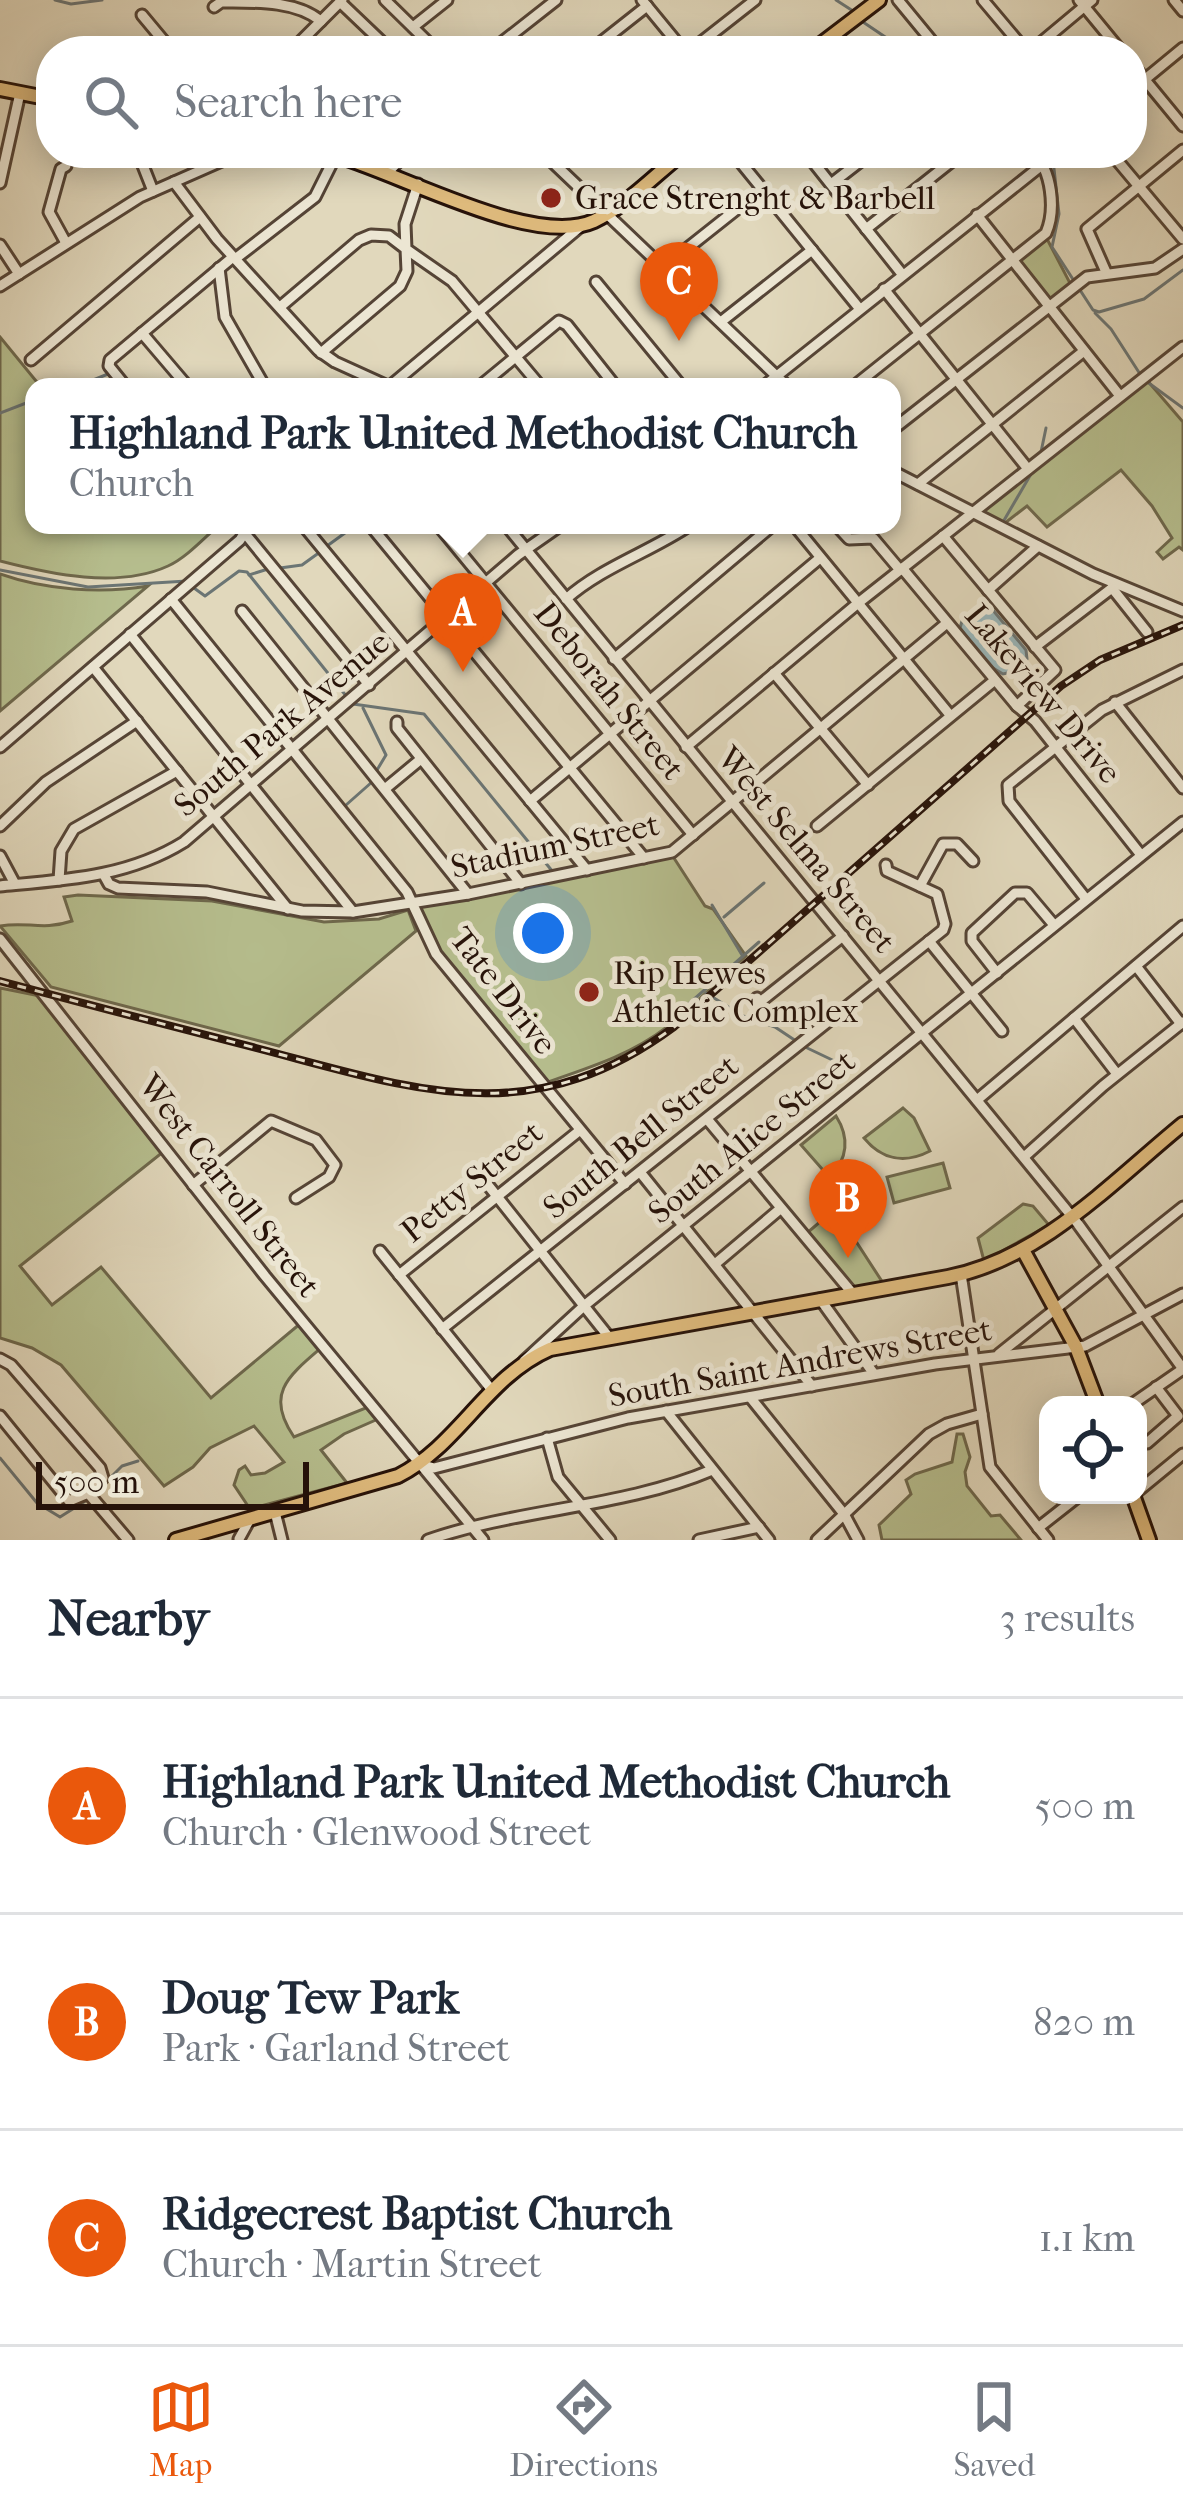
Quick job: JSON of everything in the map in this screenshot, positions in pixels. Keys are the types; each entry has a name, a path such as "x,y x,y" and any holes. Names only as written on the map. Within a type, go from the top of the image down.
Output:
{"main road":[{"path":"830,36 879,0"},
{"path":"0,89 36,96"},
{"path":"376,168 516,222 551,229 581,226 607,213 664,168"},
{"path":"551,229 564,240"},
{"path":"176,1540 391,1479 420,1464 490,1389 524,1361 558,1346 961,1274 1023,1250 1183,1124"},
{"path":"1023,1250 1076,1348 1095,1396"},
{"path":"1139,1504 1149,1540"}],"street":[{"path":"385,0 422,36"},
{"path":"413,27 447,0"},
{"path":"510,36 556,0"},
{"path":"707,36 755,0"},
{"path":"898,0 928,36"},
{"path":"983,0 1015,36"},
{"path":"1174,0 1183,11"},
{"path":"312,36 341,1 376,36"},
{"path":"214,7 220,2 269,2 303,8 321,21"},
{"path":"1046,36 1085,2 1110,36"},
{"path":"607,36 644,3 674,36"},
{"path":"142,15 160,36"},
{"path":"1147,77 1183,48"},
{"path":"1147,81 1183,126"},
{"path":"0,183 20,93"},
{"path":"1106,272 1087,230 1183,149"},
{"path":"63,168 50,212 66,244"},
{"path":"144,168 153,191"},
{"path":"0,286 153,191 206,168"},
{"path":"119,378 109,364 219,268 319,193 327,168"},
{"path":"388,172 392,168"},
{"path":"560,168 777,376"},
{"path":"745,168 859,308"},
{"path":"818,168 902,274"},
{"path":"831,184 852,168"},
{"path":"866,229 943,168"},
{"path":"774,378 1039,168"},
{"path":"865,378 1049,227 1044,168"},
{"path":"1124,168 1183,239"},
{"path":"174,182 234,258 321,353 372,378"},
{"path":"403,282 408,266 404,227 418,184"},
{"path":"664,266 761,189"},
{"path":"977,214 1120,396"},
{"path":"31,360 200,217"},
{"path":"401,378 581,226"},
{"path":"280,307 359,240 389,236 404,227"},
{"path":"389,236 452,281 534,378"},
{"path":"0,244 19,274"},
{"path":"901,423 1090,275 1155,268 1183,249"},
{"path":"722,321 812,250"},
{"path":"219,268 223,311 260,378"},
{"path":"321,353 403,282 435,271"},
{"path":"596,282 675,378"},
{"path":"884,289 1028,469"},
{"path":"489,378 551,324 561,322 608,378"},
{"path":"142,333 180,378"},
{"path":"686,747 857,604 1183,346"},
{"path":"918,484 1084,351"},
{"path":"901,476 1113,585 1183,611"},
{"path":"0,747 171,599 238,534"},
{"path":"249,534 369,686"},
{"path":"311,534 587,870"},
{"path":"378,534 644,858"},
{"name":"Deborah Street","path":"445,534 693,836"},
{"name":"West Selma Street","path":"513,534 1024,1157 1183,1369"},
{"name":"South Park Avenue","path":"0,886 104,875 160,855 215,818 548,534"},
{"path":"566,598 594,577 675,534"},
{"path":"614,659 762,534"},
{"path":"801,534 950,715"},
{"name":"Lakeview Drive","path":"844,534 849,539 874,538 1017,706 1035,721 1141,855"},
{"path":"943,536 1055,673 1017,706"},
{"path":"988,590 1038,546"},
{"path":"530,801 820,558"},
{"path":"1113,585 1147,632"},
{"path":"1035,646 1113,585"},
{"name":"Tate Drive","path":"171,599 413,904 431,947 625,1184"},
{"path":"242,611 468,894"},
{"name":"Stadium Street","path":"104,875 107,883 118,888 220,893 288,909 353,912 670,853 947,623"},
{"path":"130,634 353,912"},
{"path":"93,667 288,909"},
{"path":"774,673 868,784"},
{"path":"1086,899 1007,796 1011,781 1115,702 1181,674"},
{"path":"817,826 995,680"},
{"path":"1115,702 1183,788"},
{"path":"0,826 46,782 137,721"},
{"path":"397,722 397,728 520,884"},
{"path":"386,788 421,759"},
{"path":"59,880 61,851 74,829 177,771"},
{"name":"South Alice Street","path":"524,1361 585,1305 1183,822"},
{"path":"920,886 943,844 957,844 973,861"},
{"path":"0,856 15,884"},
{"path":"886,865 887,871 939,897 946,924 929,941 1002,1031"},
{"path":"998,973 971,935 1015,893 1029,894 1054,925"},
{"path":"977,1100 1183,926"},
{"path":"757,998 760,1002 843,936"},
{"name":"West Carroll Street","path":"0,939 193,1185 483,1540"},
{"name":"South Bell Street","path":"442,1328 929,941"},
{"path":"1024,1157 1182,1023 1136,966"},
{"path":"1074,1018 1117,1074"},
{"path":"707,1119 853,1294"},
{"path":"193,1185 271,1121 316,1141 335,1165 329,1177 296,1198"},
{"name":"Petty Street","path":"399,1275 580,1131"},
{"path":"476,1170 608,1336"},
{"path":"640,1172 812,1385"},
{"path":"994,1357 1183,1208"},
{"path":"715,1264 780,1209"},
{"path":"380,1251 490,1389"},
{"path":"961,1274 992,1471 1048,1540"},
{"path":"1179,1296 1183,1311"},
{"name":"South Saint Andrews Street","path":"420,1464 434,1468 666,1411 812,1385 1076,1348 1179,1296"},
{"path":"820,1299 874,1375"},
{"path":"0,1359 19,1373 100,1468 103,1478 74,1501 64,1498 0,1416"},
{"path":"1144,1396 1183,1369"},
{"path":"1147,1443 1178,1416 1156,1387"},
{"path":"750,1396 844,1514 858,1540"},
{"path":"666,1411 769,1540"},
{"path":"817,1540 935,1429 982,1414"},
{"path":"547,1438 558,1477 610,1540"},
{"path":"1147,1484 1183,1454"},
{"path":"428,1540 470,1525 669,1487 712,1469"},
{"path":"88,1493 128,1540"},
{"path":"1038,1528 1068,1504"},
{"path":"274,1512 282,1540"},
{"path":"238,1522 238,1540"},
{"path":"699,1540 758,1527"}],"green space":[{"path":"1046,237 1071,285 1049,302 1016,261"},
{"path":"0,337 34,378 25,378 25,534 209,534 175,562 128,577 62,574 0,561"},
{"path":"1146,379 1183,422 1183,550 1179,547 1163,559 1157,552 1172,538 1121,470 1047,527 1027,506 1005,523 980,512"},
{"path":"0,574 73,589 148,586 0,711"},
{"name":"Rip Hewes Athletic Complex","path":"672,855 746,956 653,1037 609,1060 545,1083 434,946 419,905"},
{"path":"64,897 212,901 324,922 379,919 408,910 416,931 279,1046 51,987 0,926 72,921"},
{"path":"0,988 40,996 163,1152 20,1266 52,1305 101,1267 211,1398 301,1323 321,1348 284,1388 281,1409 294,1437 368,1407 378,1419 321,1450 347,1483 250,1509 234,1485 239,1470 245,1466 251,1475 265,1473 284,1462 254,1426 210,1448 193,1467 164,1486 61,1365 32,1348 0,1338"},
{"path":"903,1108 914,1118 930,1151 894,1158 864,1138"},
{"path":"836,1116 845,1148 830,1178 801,1145"},
{"path":"943,1163 950,1188 894,1203 887,1177"},
{"path":"1023,1204 1033,1206 1049,1225 984,1261 978,1238"},
{"path":"835,1209 883,1283 855,1288 807,1233"},
{"path":"957,1434 963,1434 970,1457 967,1486 991,1516 1000,1515 1021,1540 882,1540 879,1525 911,1494 906,1480 952,1462"}],"water":[{"path":"987,603 1026,650 1027,659 1012,672 1003,674 988,665 960,628 962,621"}],"waterway":[{"path":"55,0 71,4 102,0"},
{"path":"836,0 853,11"},
{"path":"863,22 884,36"},
{"path":"1054,168 1059,214 1052,247 1093,310 1144,299 1183,270"},
{"path":"1095,313 1140,374"},
{"path":"98,378 108,374"},
{"path":"1146,381 1183,408"},
{"path":"0,413 25,403"},
{"path":"1041,452 1046,428"},
{"path":"1003,522 1031,474"},
{"path":"327,546 344,534"},
{"path":"280,568 302,565 320,552"},
{"path":"249,575 268,569"},
{"path":"0,570 88,587 187,581"},
{"path":"194,588 205,596 239,571 247,572 347,697"},
{"path":"353,704 424,714 553,872"},
{"path":"363,708 386,755 377,770"},
{"path":"346,805 372,782"},
{"path":"724,917 764,883"},
{"path":"712,905 742,955"},
{"path":"668,1022 759,942"},
{"path":"706,993 796,1041"},
{"path":"803,1046 847,1067"},
{"path":"0,1458 37,1503 60,1517 87,1500"},
{"path":"94,1494 122,1466 138,1461"}],"railway":[{"path":"0,981 419,1088 520,1091 570,1081 621,1060 674,1027 1061,686 1100,660 1183,625"}],"place":[{"name":"Grace Strenght & Barbell","path":"551,198"},
{"name":"Ridgecrest Baptist Church","path":"679,341"},
{"name":"Highland Park United Methodist Church","path":"463,672"},
{"name":"Rip Hewes Athletic Complex","path":"589,992"},
{"name":"Doug Tew Park","path":"848,1258"}]}
